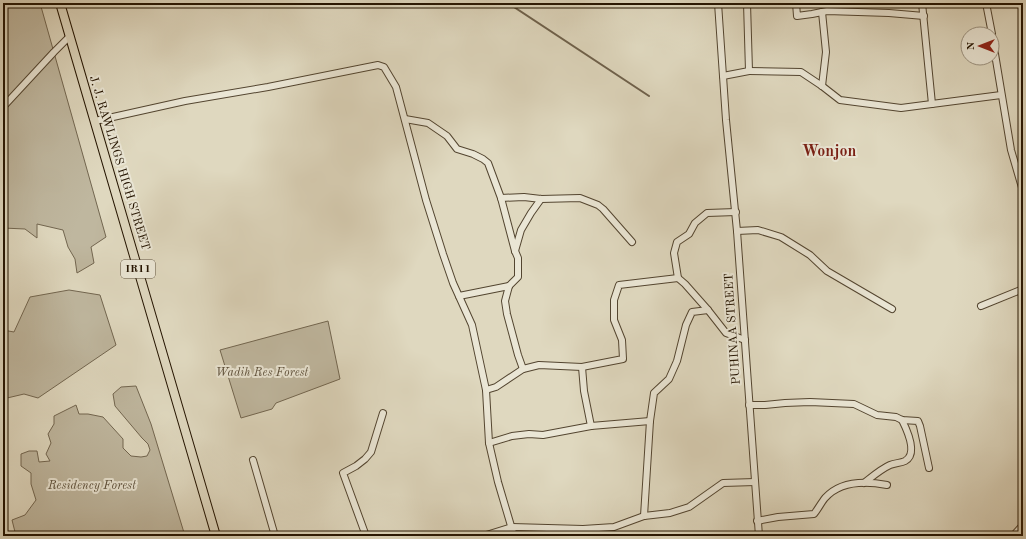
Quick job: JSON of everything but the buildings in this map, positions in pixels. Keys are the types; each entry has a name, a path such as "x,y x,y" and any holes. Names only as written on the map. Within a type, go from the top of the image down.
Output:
{"main road":[{"name":"J. J. RAWLINGS HIGH STREET","path":"60,3 216,536"}],"street":[{"name":"PUHINAA STREET","path":"718,3 726,120 738,231 759,536"},
{"path":"747,3 749,71"},
{"path":"796,3 796,16 827,11 924,16"},
{"path":"922,3 932,104"},
{"path":"986,3 990,26"},
{"path":"822,12 826,52 822,86"},
{"path":"3,107 70,36"},
{"path":"95,121 185,101 268,87 378,64 384,67 396,87 426,200 443,254 453,283 472,325 486,390 489,443 498,482 514,536"},
{"path":"997,66 1011,150 1023,191"},
{"path":"723,76 749,71 801,72 840,100 901,108 1001,95"},
{"path":"405,119 428,123 447,136 457,148 473,154 488,163 501,198 518,258 518,277 509,286 505,301 507,314 523,369"},
{"path":"501,198 580,198 598,205 603,209 632,242"},
{"path":"515,251 521,230 541,199"},
{"path":"736,212 707,213 695,223 688,234 677,242 674,253 678,278 708,310 726,333 745,340"},
{"path":"738,231 758,230 781,237 810,256 827,271 892,309"},
{"path":"486,390 496,387 523,369 539,365 582,367 623,359 622,340 614,320 614,300 619,285 678,278"},
{"path":"459,296 509,286"},
{"path":"981,306 1023,289"},
{"path":"644,516 650,421 654,393 669,379 677,360 686,325 692,312 708,310"},
{"path":"582,367 584,391 591,426"},
{"path":"749,405 810,402 854,404 878,415 902,420 918,421 929,468"},
{"path":"366,536 343,473 365,460 371,452 383,413"},
{"path":"864,483 879,471 890,465 906,461 911,455 909,435 902,420"},
{"path":"489,443 512,436 529,434 543,435 591,426 650,421"},
{"path":"253,460 275,536"},
{"path":"484,536 512,527 614,527 644,516 670,513 689,508 723,483 755,482"},
{"path":"757,521 778,517 814,514 826,497 838,488 853,483 876,483 887,485"},
{"path":"1013,536 1023,525"}],"green space":[{"path":"3,3 40,3 106,237 91,247 94,263 77,273 75,259 68,247 63,230 37,224 37,238 25,229 3,228 5,141 3,141"},
{"path":"69,290 100,295 116,345 38,398 24,394 3,399 3,330 14,332 30,297"},
{"name":"Wadih Res Forest","path":"328,321 340,379 276,403 272,409 241,418 220,350"},
{"name":"Residency Forest","path":"136,386 151,424 185,536 16,536 12,520 25,515 36,500 31,484 31,473 21,466 21,454 29,451 37,451 39,462 50,461 46,454 51,443 48,434 54,424 54,416 76,405 79,414 103,417 123,439 123,448 131,456 147,456 150,450 148,444 115,406 113,394 121,387"}],"waterway":[{"path":"508,3 649,96"}],"district":[{"name":"Wonjon","path":"829,152"}]}
